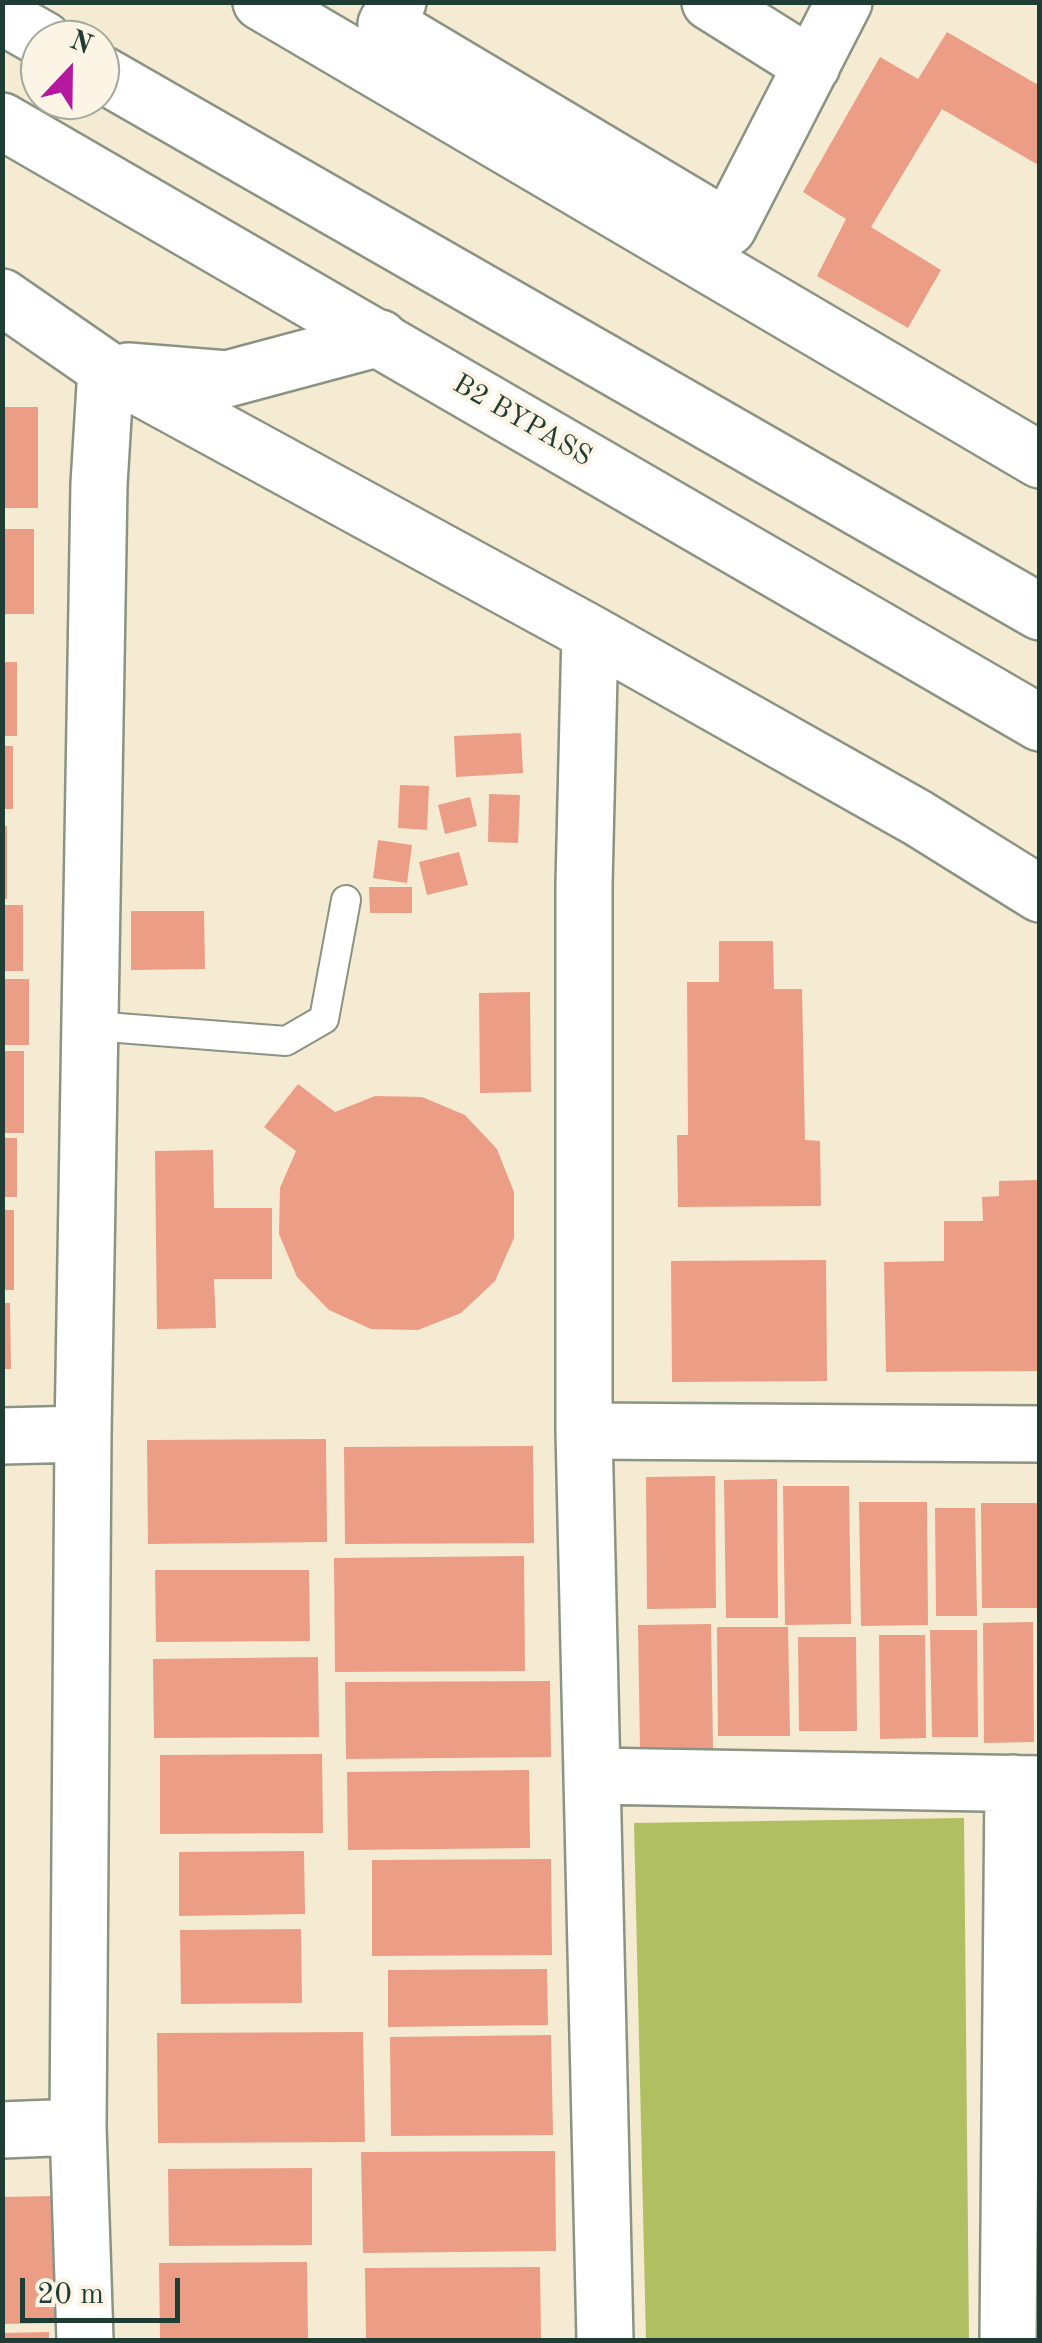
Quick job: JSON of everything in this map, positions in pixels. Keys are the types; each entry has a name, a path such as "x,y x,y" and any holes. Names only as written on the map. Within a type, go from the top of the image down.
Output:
{"street":[{"path":"261,2 1040,460"},
{"path":"343,50 372,2"},
{"path":"398,2 386,24 728,228 844,2"},
{"path":"710,2 812,66"},
{"path":"120,84 1040,612"},
{"name":"B2 BYPASS","path":"2,122 1040,723"},
{"path":"2,297 106,368 590,632 918,818 1040,894"},
{"path":"106,368 227,379 380,338"},
{"path":"86,2340 78,2128 83,1434 93,1026 99,484 106,368"},
{"path":"590,632 584,884 584,1431 605,2340"},
{"path":"584,1431 1040,1434"},
{"path":"2,1436 83,1434"},
{"path":"594,1776 1026,1783 1008,2340"},
{"path":"2,2130 78,2128"}],"lane":[{"path":"93,1026 286,1041 324,1019 346,900"}],"green space":[{"path":"964,1818 969,2340 646,2340 634,1823"}],"building":[{"path":"947,32 1040,86 1040,166 942,109 871,227 941,270 908,328 817,276 846,219 803,192 880,57 918,79"},
{"path":"2,407 38,407 38,508 2,508"},
{"path":"2,529 34,529 34,614 2,614"},
{"path":"2,662 17,662 17,736 2,736"},
{"path":"521,733 523,773 456,777 454,736"},
{"path":"2,746 13,746 13,809 2,809"},
{"path":"400,785 429,786 427,830 398,828"},
{"path":"489,794 520,795 518,843 488,842"},
{"path":"470,797 477,826 445,834 438,805"},
{"path":"2,826 7,826 7,899 2,899"},
{"path":"378,840 412,845 407,883 373,878"},
{"path":"459,852 468,885 427,895 419,862"},
{"path":"369,887 412,887 412,913 370,913"},
{"path":"2,905 23,905 23,971 2,971"},
{"path":"131,911 204,911 205,969 131,970"},
{"path":"719,941 773,941 774,989 802,989 805,1140 820,1141 821,1206 678,1207 677,1135 688,1135 687,982 719,982"},
{"path":"2,979 29,979 29,1045 2,1045"},
{"path":"530,992 531,1092 480,1093 479,993"},
{"path":"2,1051 24,1051 24,1133 2,1133"},
{"path":"298,1084 335,1112 375,1096 422,1097 465,1115 497,1149 514,1192 514,1238 495,1281 461,1313 418,1330 371,1329 329,1310 297,1277 279,1234 280,1188 296,1151 264,1127"},
{"path":"2,1138 17,1138 17,1197 2,1197"},
{"path":"213,1150 214,1208 272,1208 272,1279 214,1279 216,1328 157,1329 155,1151"},
{"path":"1040,1180 1040,1371 886,1372 884,1262 944,1261 944,1221 983,1221 982,1197 999,1196 999,1181"},
{"path":"2,1210 14,1210 14,1290 2,1290"},
{"path":"826,1260 827,1381 672,1382 671,1261"},
{"path":"2,1303 10,1303 11,1369 2,1369"},
{"path":"326,1439 327,1542 148,1544 147,1440"},
{"path":"533,1446 534,1543 345,1544 344,1447"},
{"path":"715,1476 716,1608 647,1609 646,1477"},
{"path":"777,1479 778,1618 726,1618 724,1480"},
{"path":"783,1486 849,1486 851,1624 785,1625"},
{"path":"859,1502 927,1502 928,1625 861,1626"},
{"path":"981,1503 1040,1503 1040,1608 982,1608"},
{"path":"935,1508 975,1508 977,1616 936,1616"},
{"path":"524,1556 525,1671 335,1672 334,1558"},
{"path":"155,1570 309,1570 310,1641 156,1642"},
{"path":"1033,1622 1034,1742 984,1743 983,1623"},
{"path":"711,1624 713,1749 640,1749 638,1625"},
{"path":"717,1627 788,1627 790,1736 718,1736"},
{"path":"930,1630 977,1630 978,1737 932,1737"},
{"path":"879,1635 925,1635 926,1738 880,1739"},
{"path":"798,1637 856,1637 857,1731 799,1731"},
{"path":"318,1657 319,1737 154,1738 153,1659"},
{"path":"550,1681 551,1757 346,1759 345,1682"},
{"path":"322,1754 323,1833 160,1834 160,1755"},
{"path":"529,1770 530,1848 348,1850 347,1772"},
{"path":"304,1851 305,1914 179,1916 179,1852"},
{"path":"551,1859 552,1955 372,1956 372,1860"},
{"path":"301,1929 302,2003 181,2004 180,1930"},
{"path":"547,1969 548,2025 388,2027 388,1970"},
{"path":"363,2032 365,2142 158,2143 157,2033"},
{"path":"551,2035 553,2135 391,2136 390,2037"},
{"path":"555,2151 556,2251 363,2253 361,2152"},
{"path":"312,2168 312,2245 169,2246 168,2169"},
{"path":"53,2196 56,2323 2,2324 2,2197"},
{"path":"1028,2257 1040,2257 1040,2330 1029,2330"},
{"path":"307,2262 308,2340 160,2340 159,2263"},
{"path":"540,2267 541,2340 366,2340 365,2268"},
{"path":"49,2332 49,2340 2,2340 2,2333"}]}
